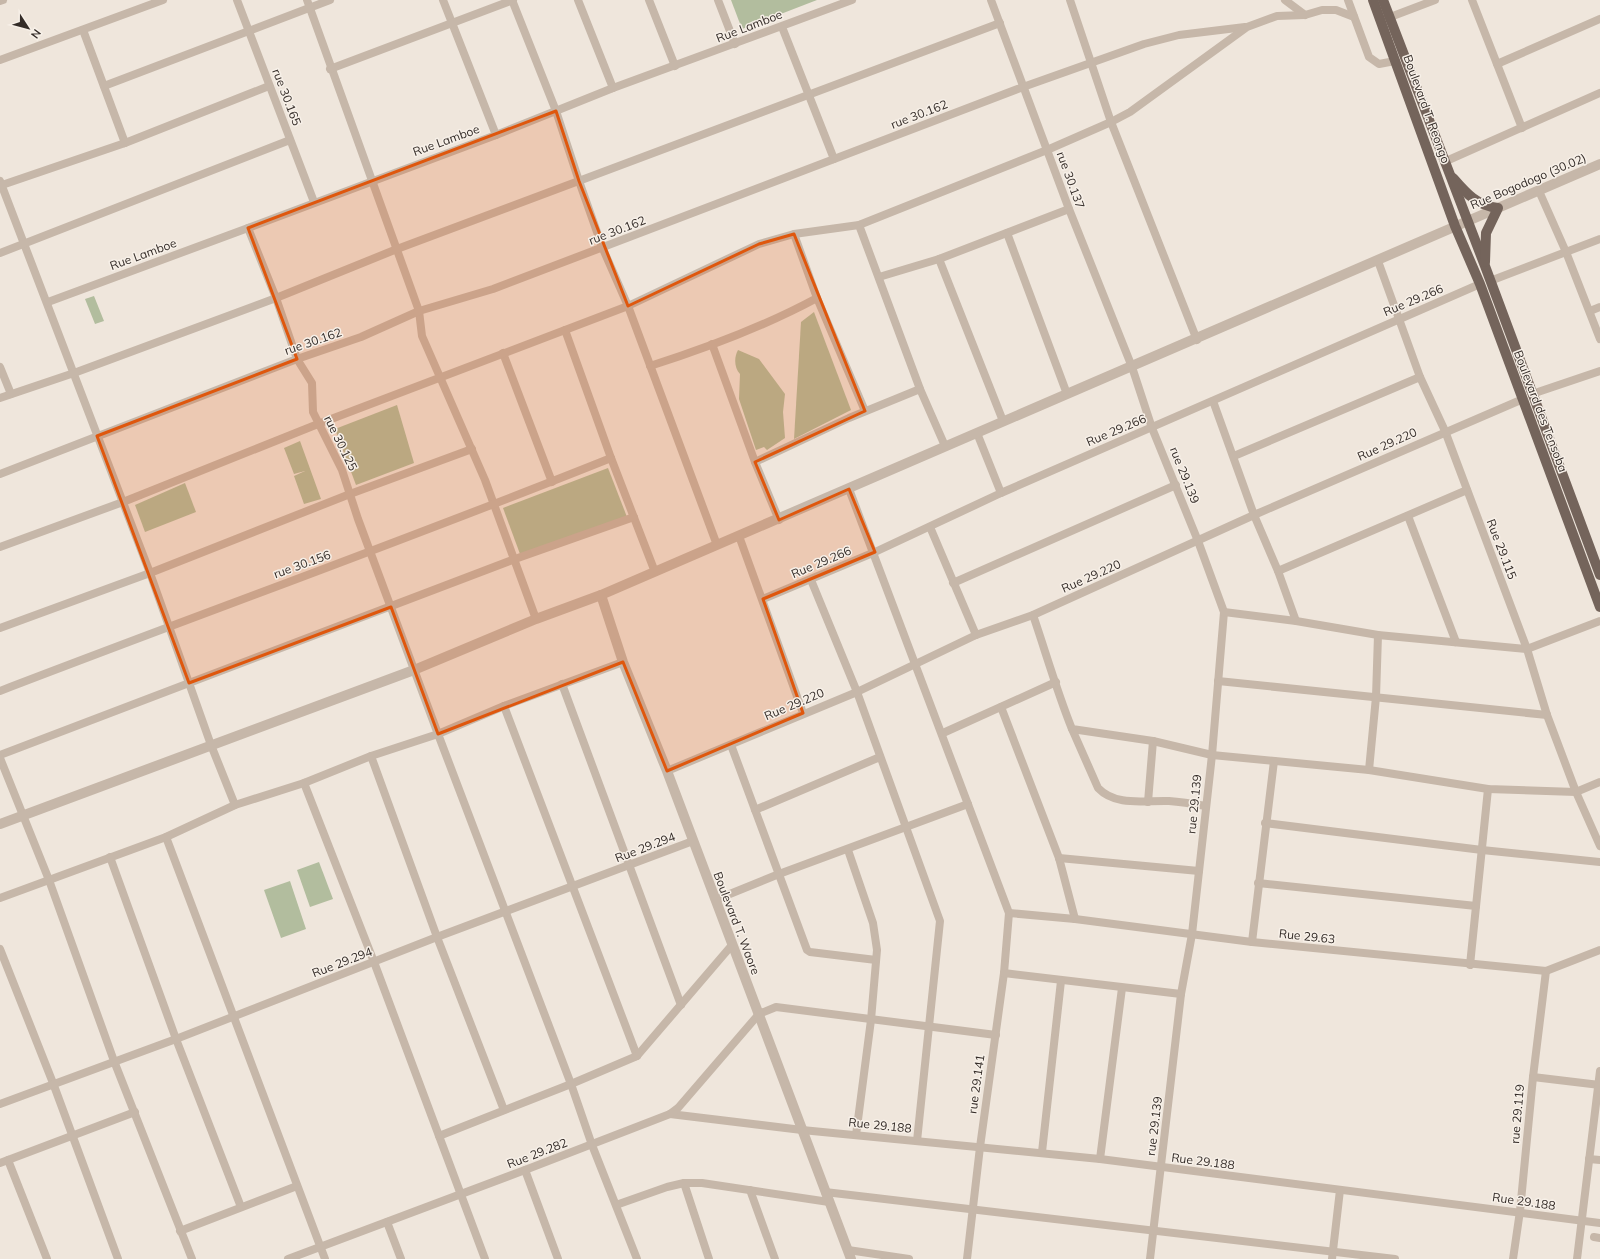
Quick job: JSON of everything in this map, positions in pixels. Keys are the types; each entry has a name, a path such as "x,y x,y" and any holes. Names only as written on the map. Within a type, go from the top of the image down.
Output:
{"main road":[{"name":"Boulevard T. Reongo","path":"1373,0 1386,19 1467,221"},
{"name":"Boulevard T. Reongo","path":"1383,0 1395,61 1455,226"},
{"path":"1449,173 1474,200 1490,207 1498,208 1486,233 1485,266"},
{"name":"Boulevard des Tensoba","path":"1467,221 1485,266 1485,283"},
{"name":"Boulevard des Tensoba","path":"1455,226 1485,283 1528,397 1600,575"},
{"name":"Boulevard des Tensoba","path":"1528,397 1600,607"}],"street":[{"path":"0,60 163,0"},
{"name":"rue 30.165","path":"237,0 314,202"},
{"path":"104,86 249,31 308,4 330,0"},
{"path":"443,0 496,135"},
{"path":"330,69 513,0 556,111 578,181 603,248 628,306 717,545"},
{"path":"578,0 612,88"},
{"path":"649,0 675,66"},
{"path":"718,0 735,44"},
{"name":"Rue Lamboe","path":"48,302 496,135 612,88 782,27 852,0"},
{"name":"rue 30.137","path":"991,0 1069,210 1132,367"},
{"path":"1070,0 1090,64 1111,122 1196,340"},
{"path":"1285,0 1305,15"},
{"path":"1348,0 1369,57 1379,64 1395,61"},
{"path":"1386,19 1435,0"},
{"path":"1472,0 1522,128"},
{"path":"308,4 330,69 419,311 422,336 472,449 515,559 536,619"},
{"path":"0,547 122,502 503,352 628,306 759,244 794,234 859,225 1047,150 1111,122 1140,105 1247,27 1277,16 1305,15 1322,10 1336,10 1354,17"},
{"path":"1497,64 1600,19"},
{"path":"0,398 74,373 276,298 397,249 1000,23"},
{"path":"782,27 834,159"},
{"name":"rue 30.162","path":"0,474 297,359 361,337 419,311 493,289 1023,87 1144,44 1172,37 1247,27"},
{"path":"83,30 125,143"},
{"path":"235,805 210,745 150,573 48,302 1,183 125,143 270,86"},
{"path":"1444,162 1600,93"},
{"path":"0,253 290,140"},
{"name":"Rue Bogodogo (30.02)","path":"0,824 414,670 536,619 601,595 779,520 944,446 1196,340 1455,226 1539,192 1600,164"},
{"path":"1539,192 1566,252 1600,339"},
{"path":"879,277 939,259 1069,210"},
{"path":"859,225 920,389 944,446"},
{"name":"rue 30.125","path":"248,228 276,298 297,359 312,383 313,412 338,461 414,670 571,1084 592,1145 637,1259"},
{"path":"1007,233 1068,394"},
{"path":"794,234 817,298 865,411"},
{"name":"Rue 29.266","path":"763,600 875,552 1001,493 1400,318 1485,283 1600,239"},
{"path":"939,259 1003,421"},
{"name":"Rue 29.115","path":"1378,261 1400,318 1420,377 1445,431 1527,649 1547,715 1576,792 1600,846"},
{"path":"650,366 712,344 798,309 817,298"},
{"path":"1590,312 1600,307"},
{"path":"565,330 611,458 655,572"},
{"path":"712,344 755,462 779,520"},
{"path":"503,352 552,482"},
{"path":"0,367 11,394"},
{"name":"rue 29.139","path":"1132,367 1152,428 1176,484 1224,612 1212,755 1192,934 1181,994 1150,1259"},
{"name":"Rue 29.220","path":"667,771 857,692 976,635 1033,615 1445,431 1528,397 1600,371"},
{"path":"1234,456 1420,377"},
{"path":"755,462 865,411 920,389"},
{"path":"1213,401 1254,515 1278,571 1296,621"},
{"path":"977,433 1001,493"},
{"path":"0,628 150,573 350,494 472,449"},
{"name":"rue 30.156","path":"0,691 168,626 494,505 611,458"},
{"path":"953,583 1176,484"},
{"path":"850,489 943,733 1009,913"},
{"path":"1278,571 1467,490"},
{"path":"1408,516 1456,642"},
{"path":"192,1259 114,1060 49,880 22,816 0,757 189,682 515,559 634,517"},
{"path":"930,527 976,635"},
{"path":"739,536 804,713"},
{"path":"811,580 857,692 940,921 917,1141"},
{"name":"Boulevard T. Waore","path":"601,595 623,662 667,771 692,841 759,1014 849,1255"},
{"path":"1224,612 1296,621 1378,635 1527,649 1600,621"},
{"path":"1033,615 1056,682 1059,696 1098,788 1102,792 1122,800 1148,802 1168,801 1206,806"},
{"path":"1369,770 1376,697 1378,635"},
{"path":"0,898 166,837 235,805 304,783 371,756 438,734 504,706 623,662"},
{"path":"1218,681 1547,715"},
{"path":"943,733 1056,682"},
{"path":"562,684 681,1005"},
{"path":"504,706 637,1056"},
{"path":"1001,707 1059,858 1075,920"},
{"path":"1072,729 1153,741 1212,755 1369,770 1488,789 1576,792 1600,782"},
{"path":"1148,802 1153,741"},
{"path":"730,745 809,951 876,960"},
{"path":"371,756 504,1110"},
{"path":"755,810 880,757"},
{"path":"1252,942 1265,823 1274,761"},
{"path":"304,783 374,962 485,1259"},
{"path":"1470,965 1488,789"},
{"path":"715,900 779,874 848,850 968,804"},
{"path":"1265,823 1482,850 1600,862"},
{"path":"166,837 235,1016 325,1259"},
{"name":"Rue 29.294","path":"0,1104 114,1060 176,1039 505,911 629,866 692,841"},
{"path":"848,850 876,936 876,960 871,1020 856,1135"},
{"path":"110,857 176,1039 241,1206"},
{"path":"1059,858 1199,871"},
{"path":"1258,883 1476,906"},
{"name":"Rue 29.63","path":"1009,913 1252,942 1470,965 1546,971 1600,950"},
{"name":"rue 29.141","path":"967,1259 980,1147 1004,974 1009,913"},
{"path":"439,1136 571,1084 637,1056 732,945"},
{"path":"0,949 53,1083 118,1259"},
{"name":"rue 29.119","path":"1513,1259 1520,1211 1532,1077 1546,971"},
{"path":"1004,974 1181,994"},
{"path":"1042,1152 1061,981"},
{"path":"1100,1159 1122,988"},
{"path":"759,1014 776,1007 929,1028 996,1035"},
{"name":"Rue 29.282","path":"288,1259 592,1145 670,1114 678,1108 759,1014"},
{"path":"1577,1259 1588,1159 1600,1071"},
{"path":"1532,1077 1599,1085"},
{"path":"0,1164 135,1112"},
{"name":"Rue 29.188","path":"670,1114 802,1130 1042,1152 1340,1190 1520,1211 1600,1223"},
{"path":"1588,1159 1600,1160"},
{"path":"8,1160 47,1259"},
{"path":"525,1170 558,1259"},
{"path":"684,1183 709,1259"},
{"path":"616,1204 684,1183 702,1183 829,1202"},
{"path":"180,1231 241,1206 297,1186"},
{"path":"750,1190 775,1259"},
{"path":"1332,1255 1340,1190"},
{"path":"825,1192 1154,1229 1332,1255 1395,1259"},
{"path":"387,1222 401,1259"},
{"path":"849,1255 909,1259"}],"highlighted area":[{"path":"556,111 579,181 628,306 759,244 794,234 865,411 755,462 779,520 849,489 875,552 763,599 803,713 667,771 623,662 438,734 391,607 189,683 97,436 297,359 248,228"}],"green space":[{"path":"731,0 817,0 742,29"},
{"path":"94,296 104,321 95,324 85,299"},
{"path":"814,312 851,410 794,439 801,322"},
{"path":"738,350 759,359 785,394 783,412 785,438 767,450 764,447 756,450 739,399 740,374 735,362"},
{"path":"397,405 414,463 356,485 335,429"},
{"path":"300,441 321,499 304,504 294,476 305,471 294,474 284,448"},
{"path":"608,468 627,517 520,554 503,508"},
{"path":"185,483 196,512 145,532 135,505"},
{"path":"319,862 333,899 310,907 297,870"},
{"path":"290,881 306,929 281,938 264,890"}]}
